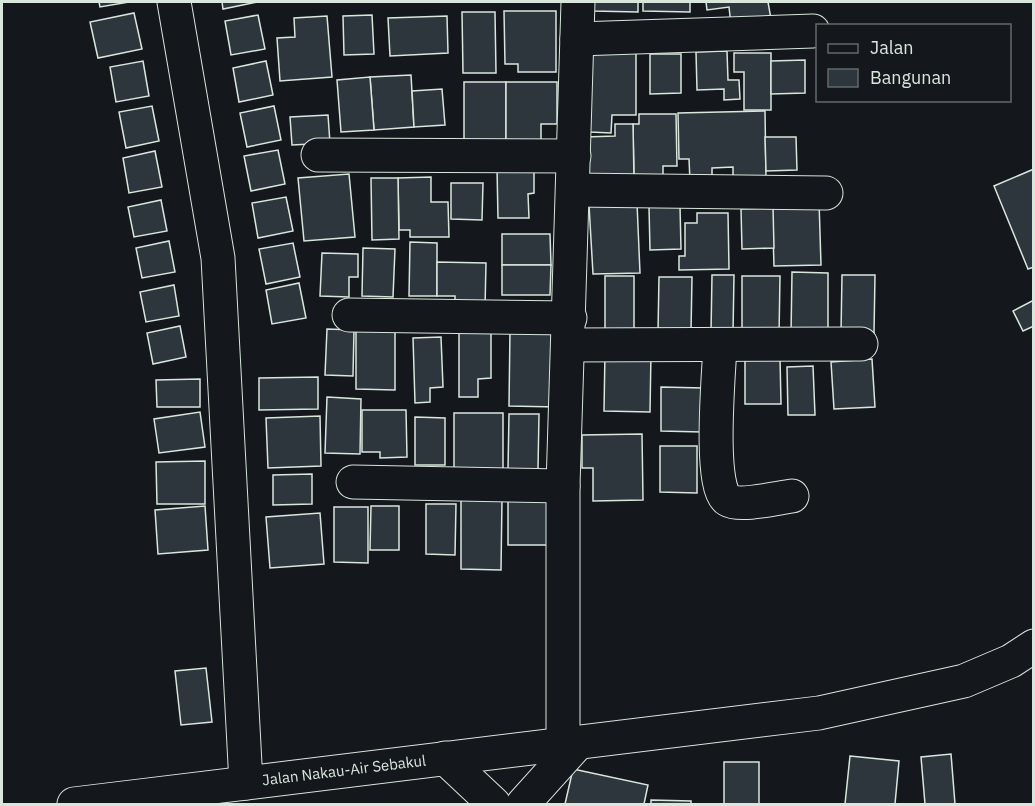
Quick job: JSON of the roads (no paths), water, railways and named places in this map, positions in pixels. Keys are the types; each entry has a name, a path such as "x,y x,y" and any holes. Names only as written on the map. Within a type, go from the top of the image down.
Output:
{"main road":[{"path":"174,2 218,258 246,783"},
{"path":"523,804 570,744 563,486 578,2"},
{"path":"577,39 813,31"},
{"path":"318,155 574,156"},
{"path":"573,190 826,193"},
{"path":"349,315 569,331 720,346 861,344"},
{"path":"720,346 716,468 721,494 736,503 792,496"},
{"path":"353,482 563,486"},
{"name":"Jalan Nakau-Air Sebakul","path":"74,804 445,758 614,740 819,713 950,685 1011,661 1034,646"},
{"path":"445,758 494,804"}]}
